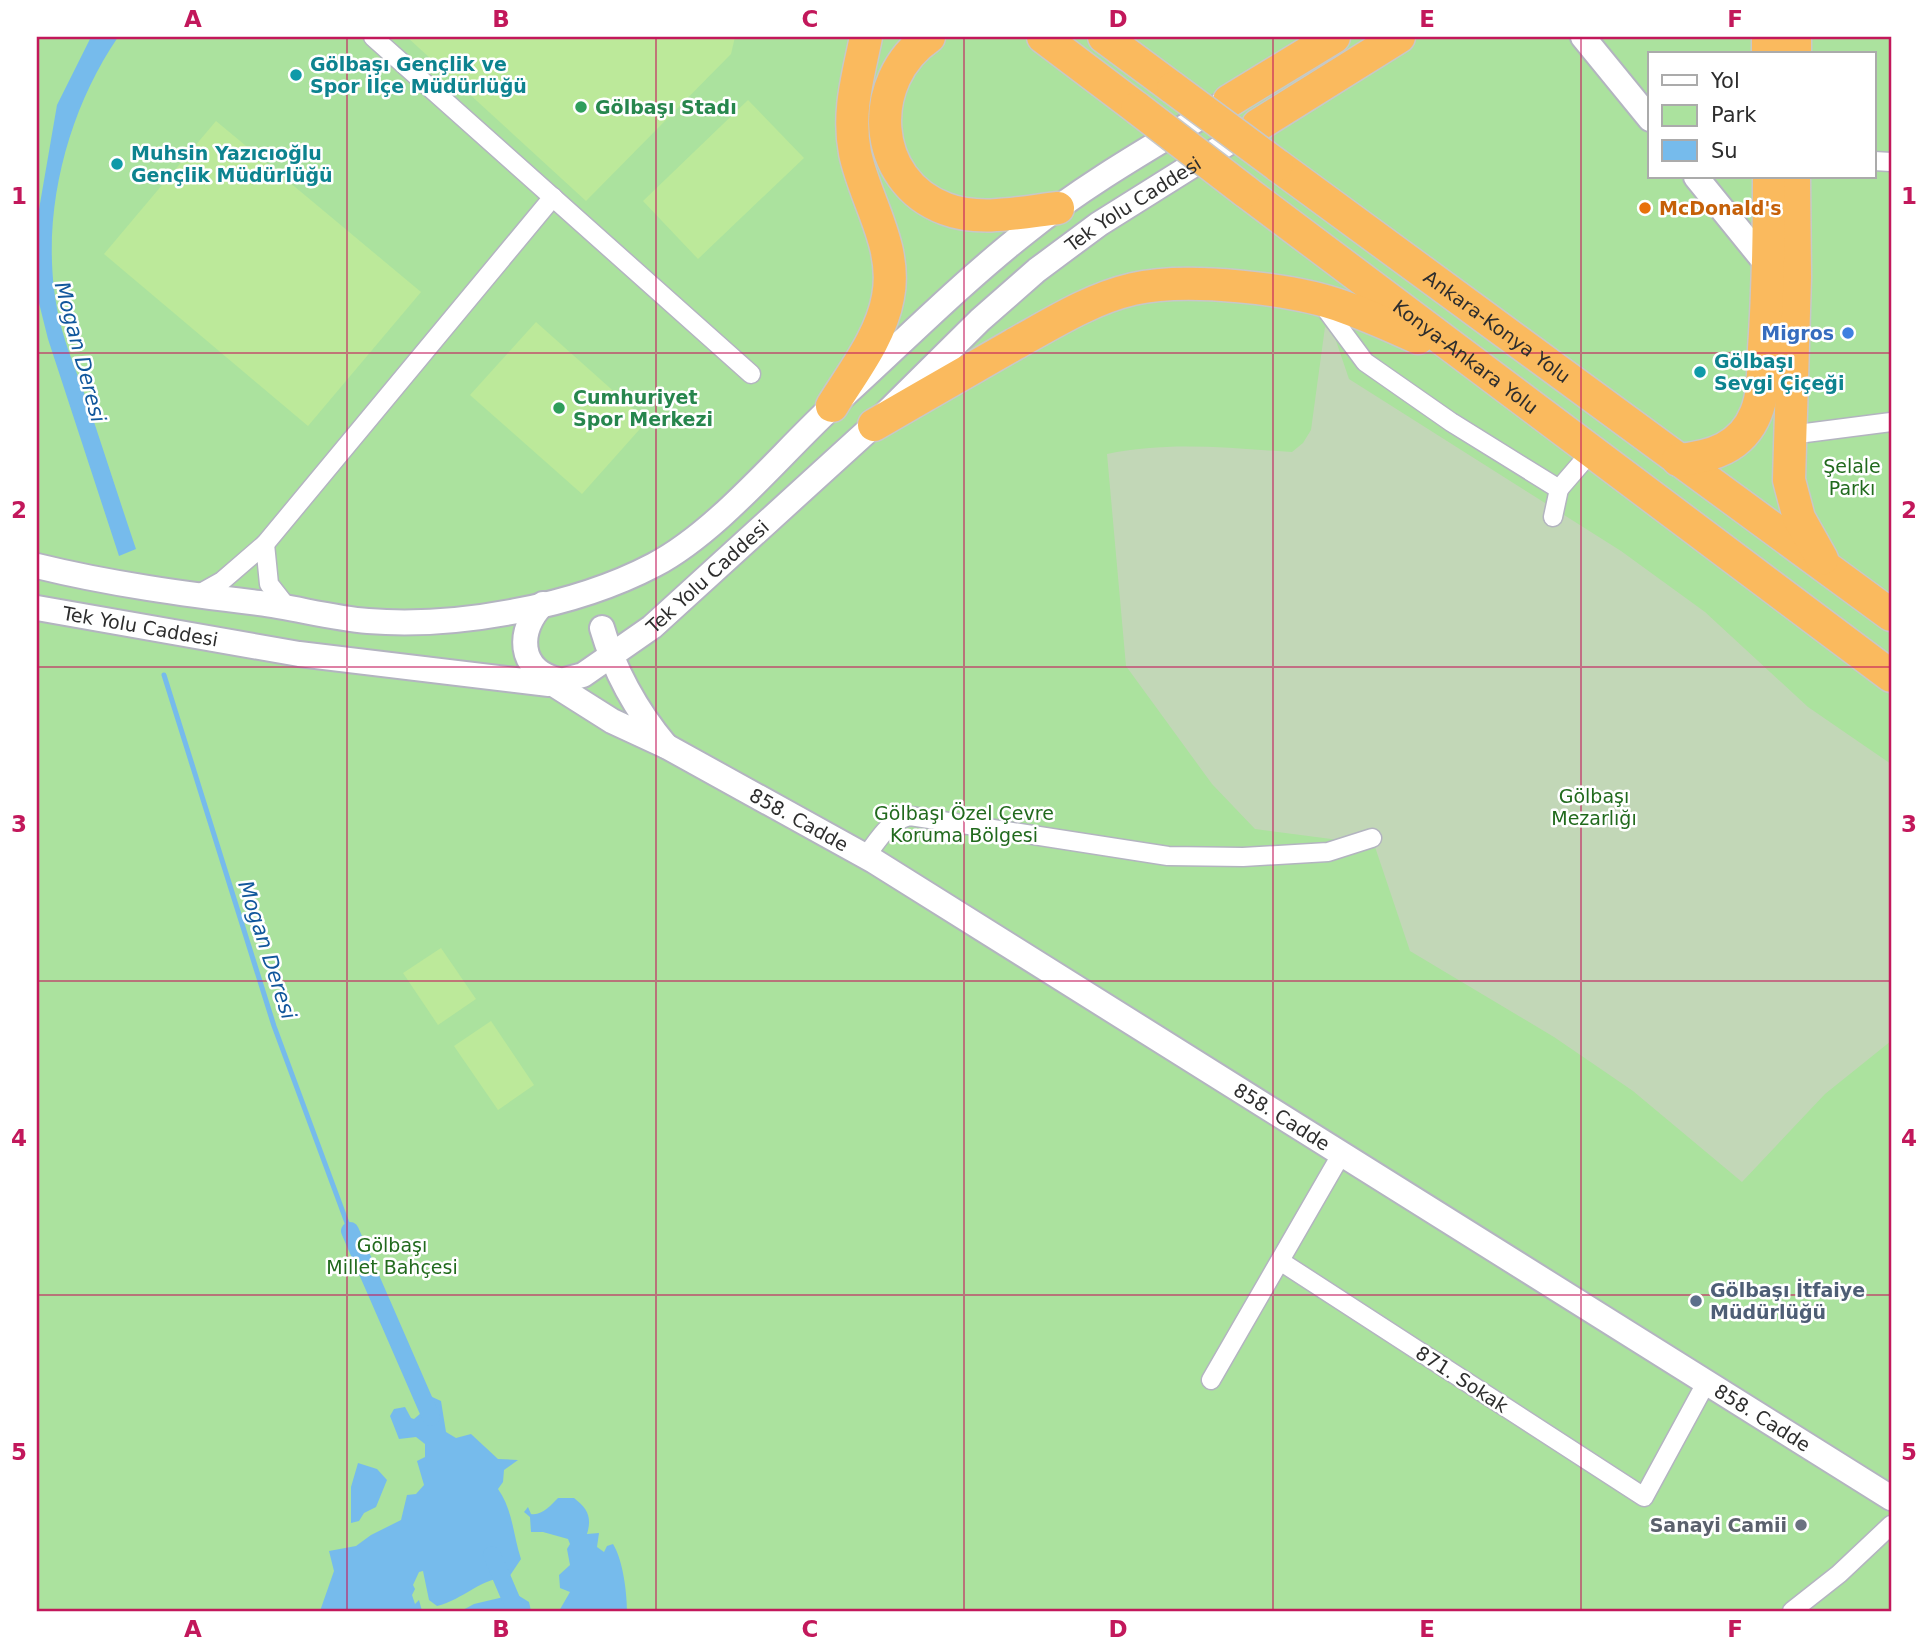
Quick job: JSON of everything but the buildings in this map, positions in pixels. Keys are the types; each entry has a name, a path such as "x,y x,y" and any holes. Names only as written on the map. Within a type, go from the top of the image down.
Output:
{"highway":[{"path":"832,406 883,318 890,284 887,248 861,175 852,133 854,85 866,37"},
{"path":"929,37 903,60 893,77 885,109 884,132 889,149 905,176 929,201 961,214 1058,208"},
{"path":"1026,37 1082,66"},
{"name":"Konya-Ankara Yolu","path":"1043,37 1464,358 1891,676"},
{"name":"Ankara-Konya Yolu","path":"1104,37 1891,615"},
{"path":"1229,101 1334,37"},
{"path":"1258,125 1399,37"},
{"path":"1769,178 1782,272 1790,435 1789,480 1804,527 1828,569"},
{"path":"1678,460 1719,453 1740,436 1756,414 1782,272 1794,178"},
{"path":"874,425 1059,320 1102,299 1133,289 1160,285 1228,287 1320,301 1365,315 1464,358"}],"main road":[{"path":"1583,37 1648,117"},
{"name":"Tek Yolu Caddesi","path":"37,566 106,583 287,607 364,621 408,623 466,618 551,602 620,582 694,539 832,406 976,274 1058,208 1113,171 1229,101"},
{"name":"Tek Yolu Caddesi","path":"37,608 299,654 552,679 601,664 652,627 874,425 980,320 1037,270 1099,225 1258,125"},
{"path":"1697,178 1782,272"},
{"path":"552,679 527,656 524,637 530,618 551,602 585,607 602,628 601,664"},
{"name":"858. Cadde","path":"601,664 666,746"},
{"name":"858. Cadde","path":"552,679 612,721 666,746 866,856 1891,1498"}],"street":[{"path":"373,37 751,374"},
{"path":"197,595 222,581 265,544 553,197"},
{"path":"1320,301 1365,362 1451,422 1559,489"},
{"path":"1790,435 1891,422"},
{"path":"1553,517 1559,489 1591,452"},
{"path":"265,544 269,584 287,607"},
{"path":"866,856 887,827 898,819 910,816 1168,856 1243,857 1328,852 1372,838"},
{"path":"1211,1380 1342,1153"},
{"name":"871. Sokak","path":"1280,1261 1644,1497 1706,1383"},
{"path":"1792,1611 1839,1574 1891,1525"}],"green space":[{"name":"Gölbaşı Özel Çevre Koruma Bölgesi","path":"37,37 1891,37 1891,1611 37,1611"},
{"name":"Gölbaşı Stadı","path":"407,37 735,37 731,54 586,201"},
{"path":"748,100 804,158 698,259 643,201"},
{"path":"216,121 421,292 308,426 104,254"},
{"name":"Cumhuriyet Spor Merkezi","path":"536,322 647,421 582,494 470,395"},
{"name":"Gölbaşı Mezarlığı","path":"1325,327 1333,332 1349,379 1621,551 1705,612 1808,707 1891,764 1891,1041 1825,1094 1742,1182 1633,1091 1554,1037 1410,951 1370,832 1339,840 1255,829 1212,784 1126,666 1107,454 1176,447 1292,452 1303,443 1311,430"},
{"path":"441,948 476,999 438,1025 403,973"},
{"path":"491,1021 534,1085 498,1110 454,1046"}],"water":[{"path":"91,37 118,37 83,102 60,174 52,248 54,286 65,341 136,549 119,556 48,339 39,303 37,221 57,105"},
{"path":"430,1396 441,1401 446,1432 456,1438 471,1434 498,1459 518,1460 504,1470 503,1482 498,1489 510,1514 521,1559 509,1577 490,1581 437,1606 429,1600 423,1571 419,1572 412,1595 415,1604 419,1600 422,1611 320,1611 334,1571 329,1551 356,1546 401,1520 407,1495 416,1494 424,1485 417,1461 425,1457 425,1444 416,1437 399,1439 390,1416 394,1409 405,1407 414,1419 421,1413 418,1401"},
{"path":"358,1463 377,1469 387,1480 376,1507 364,1513 359,1521 351,1523 351,1487"},
{"path":"558,1498 574,1498 583,1506 589,1518 587,1534 599,1533 597,1547 604,1552 607,1546 613,1544 622,1567 627,1611 559,1611 570,1592 560,1588 559,1575 570,1565 567,1549 570,1544 568,1539 543,1532 531,1532 530,1517 524,1512 528,1507 531,1514 539,1513"},
{"path":"516,1594 529,1602 531,1611 461,1611 474,1604"}],"waterway":[{"name":"Mogan Deresi","path":"164,675 274,1026 350,1231"},
{"path":"350,1231 431,1417"},
{"path":"492,1555 516,1611"}],"place":[{"name":"Gölbaşı Gençlik ve Spor İlçe Müdürlüğü","path":"296,75"},
{"name":"Gölbaşı Stadı","path":"581,107"},
{"name":"Muhsin Yazıcıoğlu Gençlik Müdürlüğü","path":"117,164"},
{"name":"McDonald's","path":"1645,208"},
{"name":"Migros","path":"1848,333"},
{"name":"Gölbaşı Sevgi Çiçeği","path":"1700,372"},
{"name":"Cumhuriyet Spor Merkezi","path":"559,408"},
{"name":"Gölbaşı İtfaiye Müdürlüğü","path":"1696,1301"},
{"name":"Sanayi Camii","path":"1801,1525"}],"park label":[{"name":"Şelale Parkı","path":"1852,477"},
{"name":"Gölbaşı Millet Bahçesi","path":"392,1256"}]}
